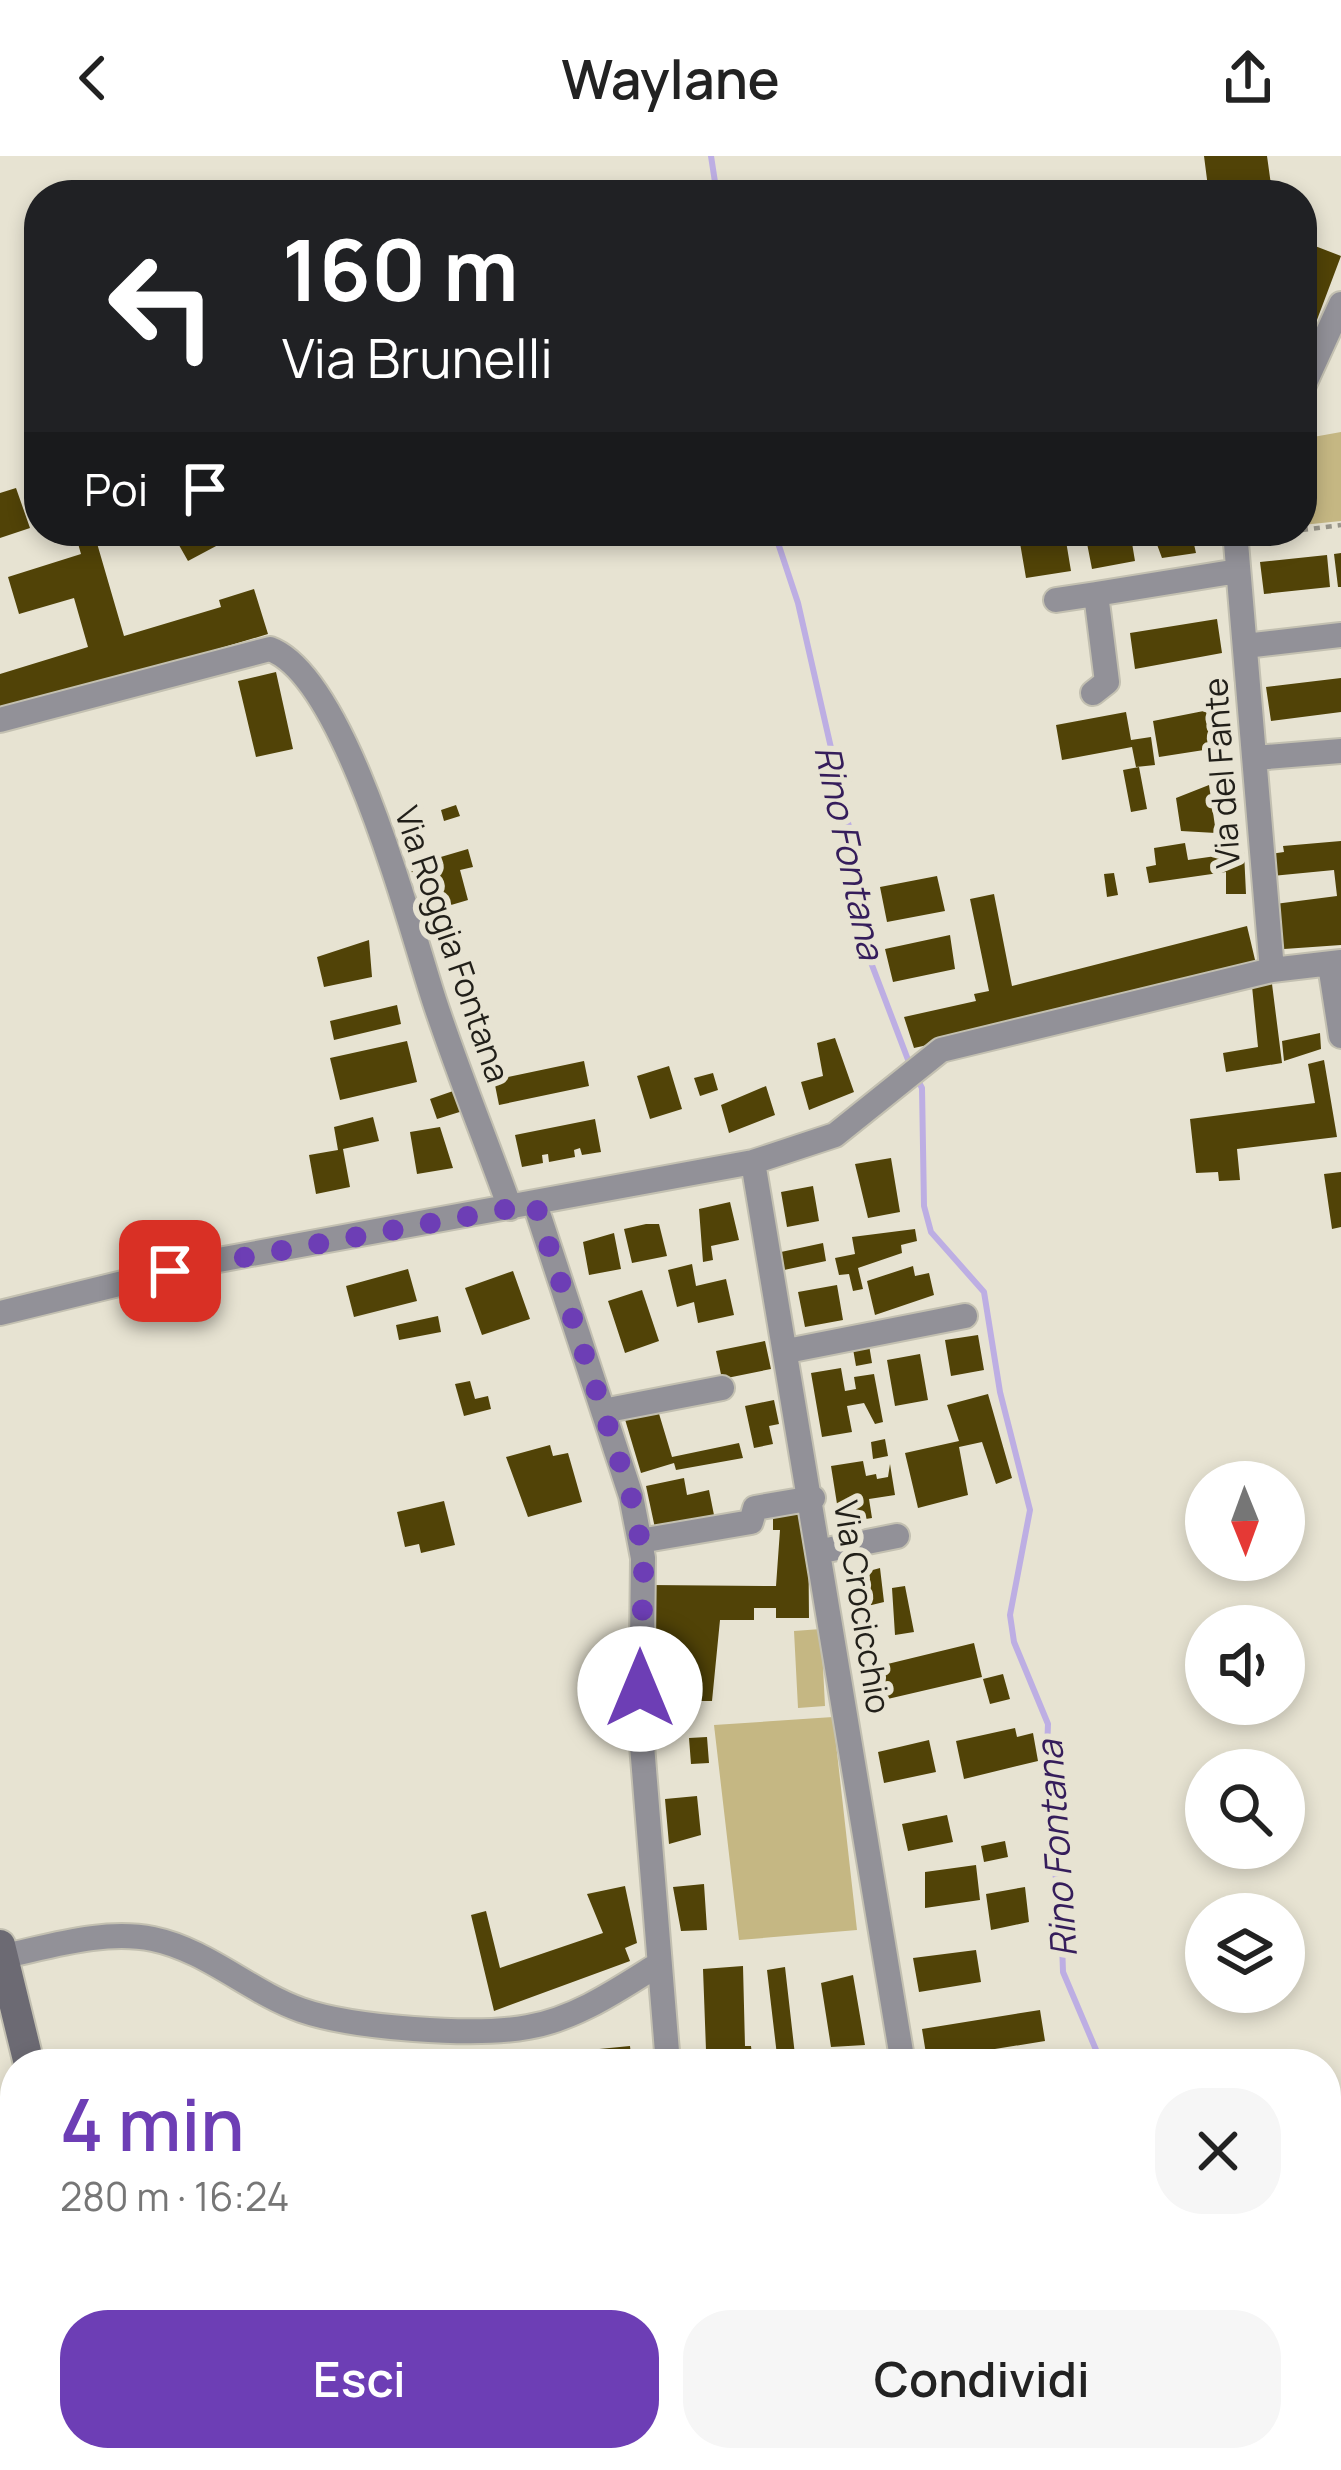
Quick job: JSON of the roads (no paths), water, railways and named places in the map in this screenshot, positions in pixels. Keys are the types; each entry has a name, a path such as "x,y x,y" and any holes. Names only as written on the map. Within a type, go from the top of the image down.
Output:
{"street":[{"path":"1332,352 1341,304"},
{"name":"Via del Fante","path":"1236,546 1272,970"},
{"path":"1056,599 1238,571"},
{"path":"1093,693 1107,682 1096,594"},
{"path":"1245,646 1341,635"},
{"name":"Via Roggia Fontana","path":"0,720 269,649 288,656 307,677 380,820 435,1001 523,1206"},
{"path":"1255,758 1341,751"},
{"path":"0,1312 213,1261 753,1162 835,1135 941,1050 1272,970 1336,963 1341,1036"},
{"name":"Via Crocicchio","path":"753,1162 822,1551 901,2049"},
{"path":"523,1206 603,1411 640,1541 641,1733 667,2049"},
{"path":"787,1351 965,1316"},
{"path":"603,1411 722,1388"},
{"path":"640,1541 751,1522 755,1508 812,1498"},
{"path":"822,1551 897,1536"},
{"path":"25,2049 1,1953 114,1935 154,1939 186,1950 302,2011 391,2027 528,2027 597,2003 659,1964"}],"waterway":[{"name":"Rino Fontana","path":"711,156 715,180"},
{"name":"Rino Fontana","path":"779,546 798,603 852,840 859,931 910,1065"},
{"name":"Rino Fontana","path":"916,1077 922,1088 924,1206 931,1232 984,1292 1000,1392 1030,1510 1010,1615 1014,1642 1048,1724 1045,1803 1061,1913 1063,1972 1096,2049"}]}
